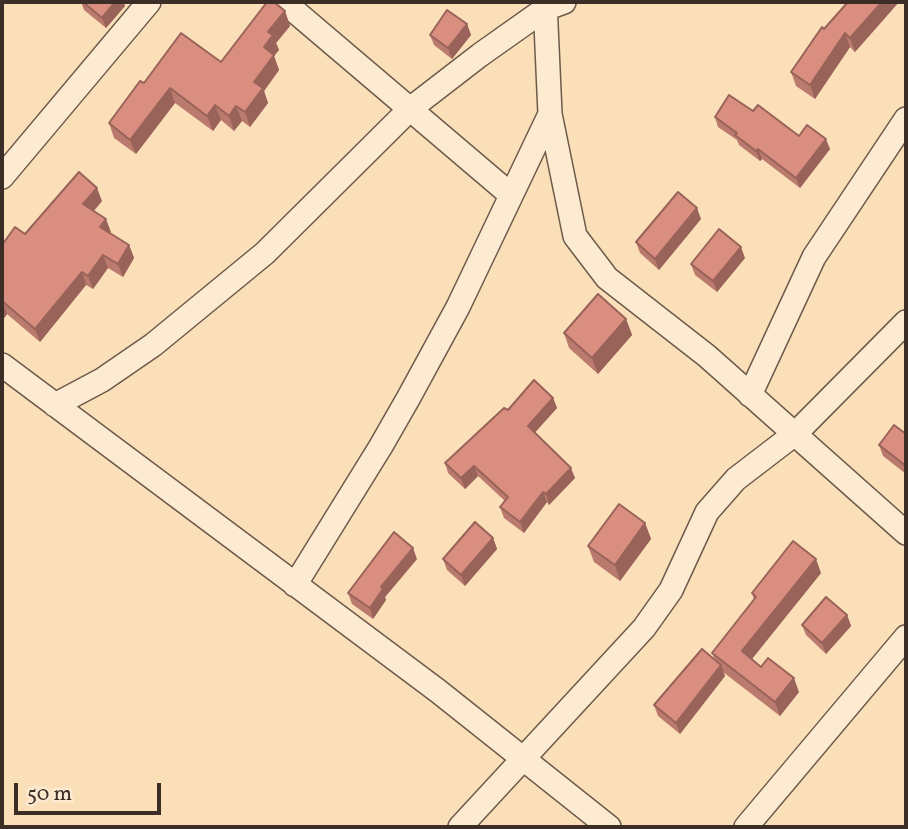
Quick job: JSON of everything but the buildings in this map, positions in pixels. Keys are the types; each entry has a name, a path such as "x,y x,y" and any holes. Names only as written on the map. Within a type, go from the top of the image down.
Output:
{"street":[{"path":"2,177 149,2"},
{"path":"284,2 511,195"},
{"path":"55,405 102,380 153,345 265,253 410,109 552,4"},
{"path":"552,4 550,114 575,236 607,278 707,356 906,533"},
{"path":"295,585 410,397 458,307 550,114"},
{"path":"750,396 814,257 906,119"},
{"path":"460,827 644,628 671,590 707,512 736,479 796,433 906,322"},
{"path":"2,365 438,691 609,827"},
{"path":"746,827 906,637"}]}
